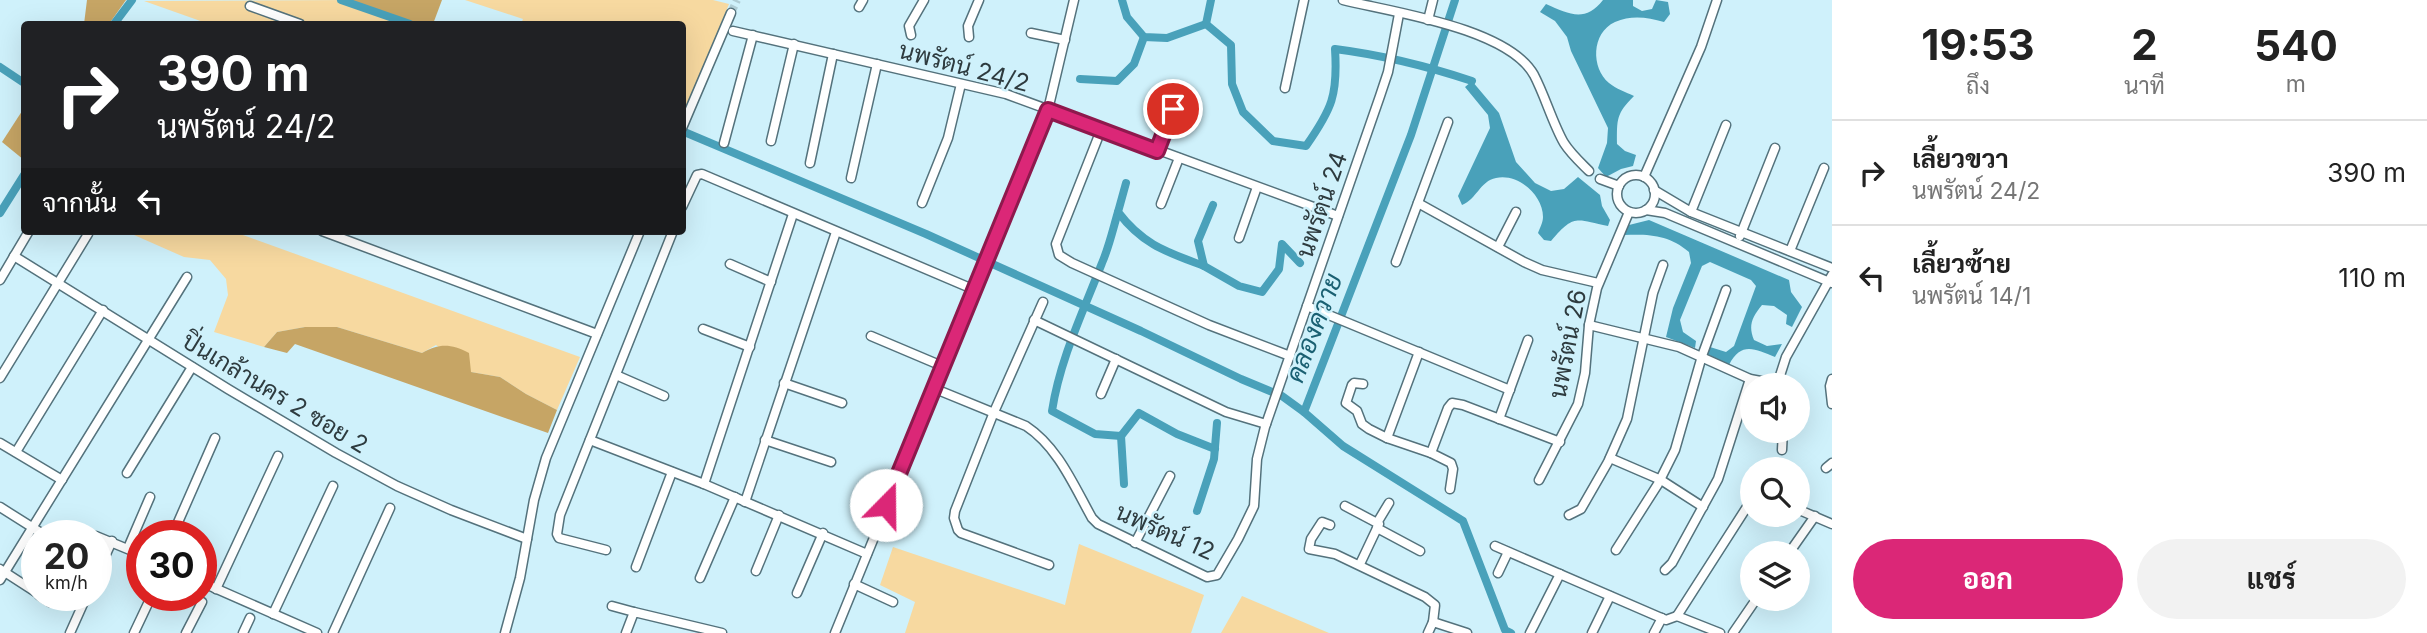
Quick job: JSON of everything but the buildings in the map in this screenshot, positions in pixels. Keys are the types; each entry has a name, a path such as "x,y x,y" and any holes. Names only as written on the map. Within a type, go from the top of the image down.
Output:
{"street":[{"path":"911,35 909,26 924,0"},
{"path":"969,37 968,26 979,0"},
{"path":"835,633 1048,110 1074,0"},
{"path":"1285,88 1304,0"},
{"path":"1343,0 1442,23 1493,41 1533,73 1563,142 1589,171"},
{"path":"1428,20 1433,0"},
{"path":"1644,177 1700,47 1717,0"},
{"path":"250,6 292,21"},
{"path":"686,120 731,13"},
{"name":"นพรัตน์ 24","path":"1273,407 1388,72 1399,14"},
{"name":"นพรัตน์ 24/2","path":"733,31 1006,94 1338,216"},
{"path":"1031,33 1065,40"},
{"path":"724,143 753,35"},
{"path":"771,141 794,44"},
{"path":"810,163 833,54"},
{"path":"851,178 877,64"},
{"path":"922,203 948,138 961,84"},
{"path":"1157,151 1180,96"},
{"path":"1396,262 1448,122"},
{"path":"1691,212 1726,125"},
{"path":"1101,130 1056,244 1059,254 1209,325 1290,356"},
{"path":"1737,244 1775,148"},
{"path":"1161,204 1179,158"},
{"path":"1790,251 1824,168"},
{"path":"686,197 693,180 702,174 975,290"},
{"path":"1654,190 1653,202 1640,213 1629,212 1620,205 1619,186 1631,176 1644,177 1654,190 1691,212 1832,268"},
{"path":"1600,179 1619,186"},
{"path":"1239,238 1257,187"},
{"path":"1418,203 1542,270 1598,283"},
{"path":"1646,210 1665,213 1831,280 1799,333 1782,373"},
{"path":"1498,247 1516,212"},
{"name":"นพรัตน์ 26","path":"1539,480 1578,404 1598,283 1629,212"},
{"path":"704,484 793,214"},
{"path":"745,502 836,232"},
{"path":"0,280 27,235"},
{"path":"0,379 87,235"},
{"path":"334,235 597,334"},
{"path":"505,633 534,500 546,458 638,235"},
{"path":"607,550 564,541 557,534 566,497 671,235"},
{"name":"ปิ่นเกล้านคร 2 ซอย 2","path":"15,256 192,367 397,486 527,539"},
{"path":"730,264 771,282"},
{"path":"1569,515 1581,509 1610,458 1631,404 1653,293 1663,265"},
{"path":"37,520 187,277"},
{"path":"1616,550 1661,480 1675,450 1702,356 1726,290"},
{"path":"1043,302 994,412 955,511 956,526 961,533 1049,565"},
{"path":"1307,306 1510,390"},
{"path":"16,452 103,310"},
{"path":"1034,320 1226,412 1266,424"},
{"path":"1590,325 1643,337 1702,356 1740,374"},
{"path":"703,329 750,347"},
{"path":"871,336 942,366"},
{"path":"1499,419 1528,340"},
{"path":"1387,438 1419,352"},
{"path":"1101,394 1116,359"},
{"path":"127,473 192,367"},
{"path":"616,376 664,396"},
{"path":"1832,379 1832,404"},
{"path":"784,383 842,403"},
{"path":"1363,384 1352,385 1346,405 1357,411 1365,426 1387,438 1451,463 1453,469 1450,489"},
{"name":"นพรัตน์ 12","path":"933,388 994,412 1037,433 1059,461 1092,518 1110,531 1207,577 1219,573 1254,506 1257,459 1273,407"},
{"path":"1431,453 1452,403 1560,442"},
{"path":"1665,570 1672,564 1726,459 1740,412"},
{"path":"179,520 215,438"},
{"path":"590,440 704,484 867,554"},
{"path":"765,440 831,463"},
{"path":"0,443 62,480"},
{"path":"1782,443 1782,450"},
{"path":"217,587 278,456"},
{"path":"1610,458 1661,480 1703,507"},
{"path":"636,568 672,472"},
{"path":"1135,543 1170,476"},
{"path":"273,614 333,486"},
{"path":"140,520 150,497"},
{"path":"700,578 735,497"},
{"path":"1360,564 1390,503"},
{"path":"1345,506 1420,551"},
{"path":"0,507 21,520"},
{"path":"333,633 390,508"},
{"path":"1810,514 1832,524"},
{"path":"756,571 779,515"},
{"path":"1797,541 1815,516"},
{"path":"1495,546 1670,620 1676,616 1740,517"},
{"path":"1331,525 1322,523 1308,548 1328,551 1360,564 1434,603 1433,622 1428,633"},
{"path":"797,593 823,533"},
{"path":"112,541 126,547"},
{"path":"21,545 2,574 21,585"},
{"path":"1498,573 1508,552"},
{"path":"1530,633 1560,574"},
{"path":"855,584 893,602"},
{"path":"217,589 317,633"},
{"path":"1592,633 1611,596"},
{"path":"612,606 700,631 722,633"},
{"path":"70,633 80,611"},
{"path":"134,633 144,611"},
{"path":"187,633 198,611"},
{"path":"1733,633 1748,611"},
{"path":"626,633 634,612"},
{"path":"1676,616 1718,633"},
{"path":"243,633 250,618"},
{"path":"1654,633 1662,618"},
{"path":"1433,622 1467,633"}],"shaded area":[{"path":"87,0 126,0 111,21 84,21"},
{"path":"350,0 408,20 201,21 144,1"},
{"path":"350,0 442,0 434,21 411,21"},
{"path":"465,0 713,0 729,4 686,110 686,21 522,21 523,19"},
{"path":"21,113 21,158 2,142"},
{"path":"134,235 243,235 580,357 557,410 500,377 471,372 436,345 422,353 337,327 305,327 277,332 264,347 214,332 228,295 226,279 210,260 184,257"},
{"path":"305,327 337,327 422,353 440,346 457,348 469,353 471,372 500,377 557,410 548,433 295,344 287,353 264,347 277,332"},
{"path":"1079,544 1204,595 1191,633 905,633 915,602 880,585 893,547 1065,605"},
{"path":"1242,596 1329,633 1221,633"}],"water":[{"path":"1603,0 1633,0 1633,6 1642,11 1652,9 1656,0 1668,2 1670,14 1664,22 1639,17 1627,18 1615,22 1601,34 1596,51 1603,77 1615,87 1634,96 1621,113 1617,135 1617,144 1636,155 1633,166 1606,177 1598,168 1607,143 1608,128 1571,51 1567,37 1555,21 1540,12 1546,4 1569,13 1583,14 1590,12"},
{"path":"1472,81 1499,113 1516,162 1535,183 1551,191 1564,189 1578,177 1600,195 1602,206 1610,220 1608,226 1576,221 1565,226 1551,241 1544,240 1538,233 1543,217 1539,201 1521,182 1504,177 1486,183 1462,205 1458,196 1490,128 1488,115 1465,87"},
{"path":"1649,220 1789,280 1791,292 1802,307 1792,327 1786,324 1787,315 1774,306 1762,305 1752,322 1754,340 1767,346 1782,344 1775,357 1749,349 1738,352 1729,365 1707,354 1710,347 1726,352 1734,346 1756,286 1751,280 1710,262 1702,266 1680,320 1683,332 1696,341 1695,348 1666,337 1673,308 1691,263 1689,252 1674,242 1651,235 1624,235 1629,225"}],"waterway":[{"path":"116,21 132,0"},
{"path":"341,0 401,21"},
{"path":"1122,0 1127,17 1144,37 1167,38 1206,24 1231,45 1232,84 1243,112 1273,141 1306,146 1315,133 1334,90 1335,49 1370,54 1472,81"},
{"path":"1206,24 1211,0"},
{"name":"คลองควาย","path":"1455,0 1411,135 1304,412 1343,446 1463,521 1505,630 1511,633"},
{"path":"1080,79 1117,81 1134,64 1144,37"},
{"path":"0,67 21,81"},
{"path":"686,133 926,234 1141,331 1282,396 1304,412"},
{"path":"0,213 21,180"},
{"path":"1126,183 1118,212 1127,223 1156,246 1204,266"},
{"path":"1213,205 1198,241 1204,266 1239,286 1262,292 1279,269 1282,244 1300,263"},
{"path":"1118,212 1104,257 1066,354 1052,411 1095,434 1121,436 1139,413 1177,434 1215,449"},
{"path":"1197,511 1214,459 1217,423"},
{"path":"1121,436 1124,484"}],"tunnel":[{"path":"731,13 737,0"}],"route":[{"path":"886,505 1048,110 1157,151 1173,109"}]}
